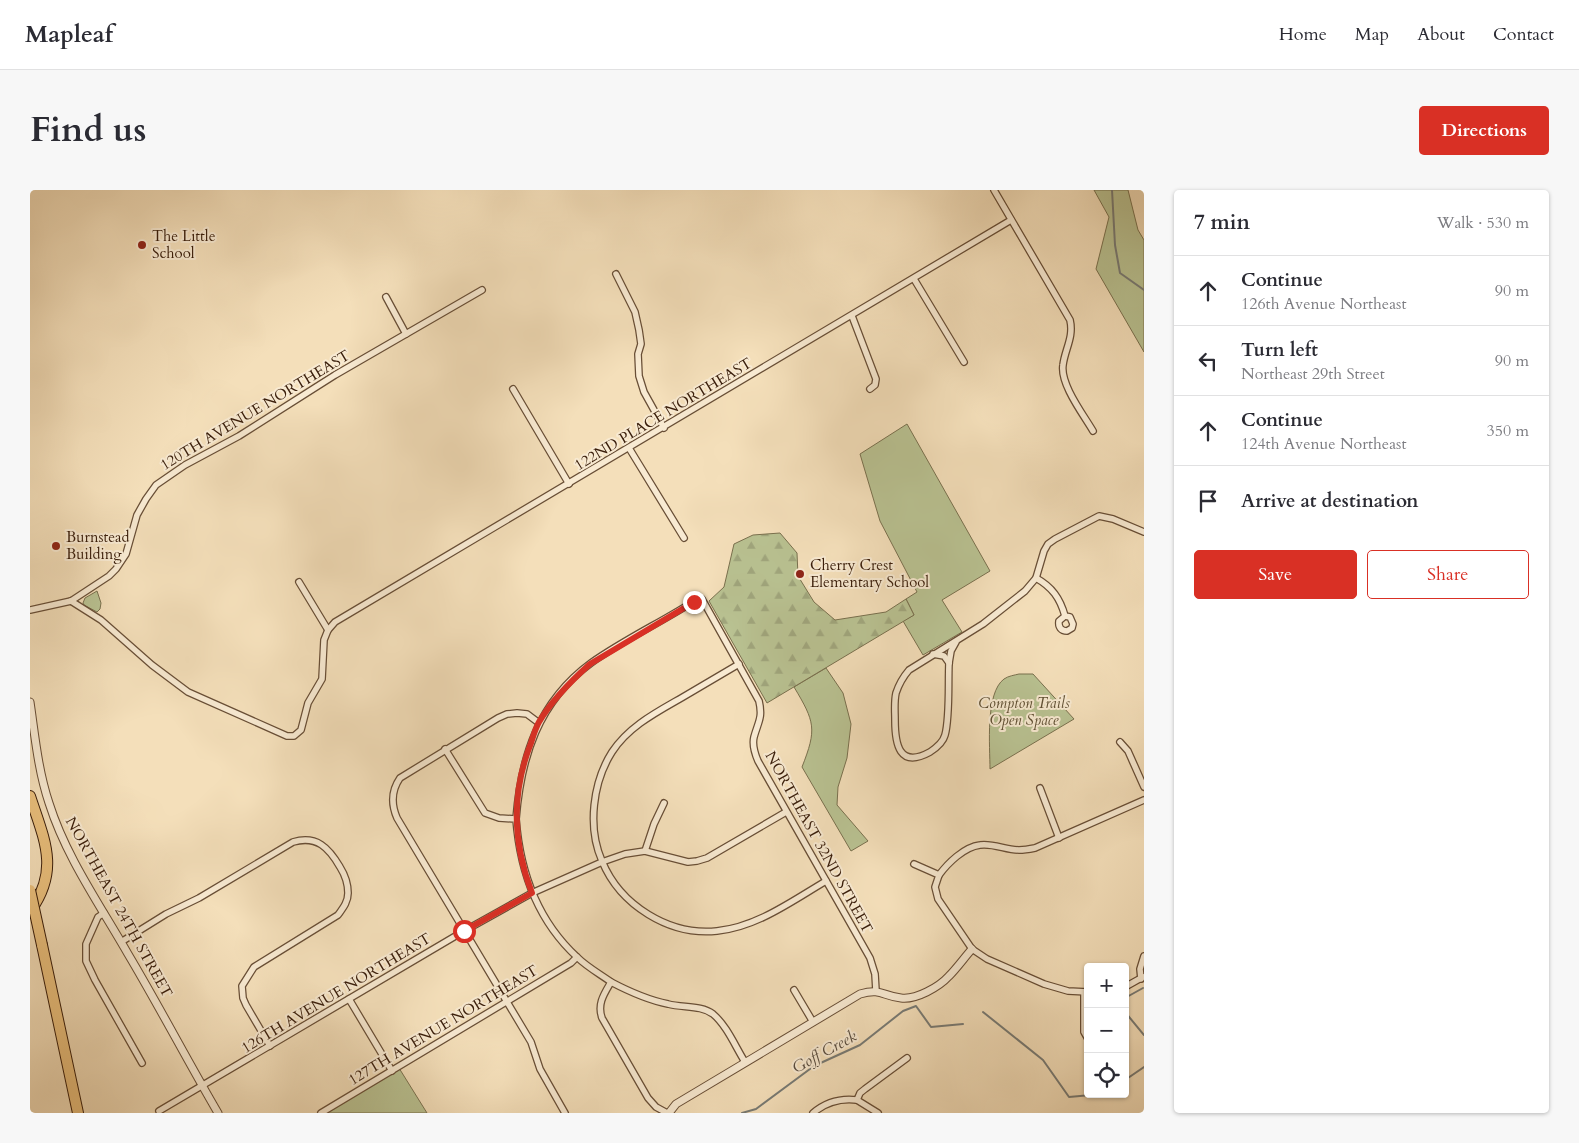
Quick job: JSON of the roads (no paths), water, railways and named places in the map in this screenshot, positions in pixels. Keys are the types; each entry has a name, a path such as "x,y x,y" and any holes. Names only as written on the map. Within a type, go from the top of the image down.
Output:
{"highway":[{"path":"30,796 46,848 48,866 44,886 30,911"},
{"path":"30,890 78,1113"}],"street":[{"path":"994,190 1070,320 1072,330 1064,360 1063,377 1093,431"},
{"name":"122ND PLACE NORTHEAST","path":"328,630 335,622 1011,220"},
{"path":"616,274 635,312 639,330 639,368 644,392 664,428"},
{"path":"914,279 964,362"},
{"name":"120TH AVENUE NORTHEAST","path":"30,610 71,601 100,583 116,569 126,554 137,515 156,485 185,465 239,436 335,376 482,290"},
{"path":"386,297 406,334"},
{"path":"852,316 876,379 875,385 870,389"},
{"path":"513,389 569,484"},
{"path":"629,448 684,538"},
{"path":"956,642 951,651 949,663 944,736 934,749 926,754 919,757 907,756 897,747 895,737 896,695 903,678 909,670 956,642 1002,610 1025,591 1036,578 1048,544 1066,532 1099,516 1113,519 1144,532"},
{"path":"1036,578 1053,590 1063,608 1065,616"},
{"path":"71,601 101,620 152,665 188,692 287,736 294,736 301,730 308,703 322,679 324,640 328,630 299,582"},
{"name":"NORTHEAST 32ND STREET","path":"539,722 559,695 590,664 696,600 702,599 759,701 761,720 754,738 758,761 870,958 875,974 876,991"},
{"path":"933,654 944,656 949,663"},
{"path":"739,664 643,720 627,734 613,751 598,784 594,809 595,831 602,862 616,886 640,910 673,926 692,930 716,931 741,926 756,920 826,881"},
{"name":"NORTHEAST 24TH STREET","path":"30,702 41,774 48,802 59,830 218,1113"},
{"path":"565,1113 540,1069 531,1042 394,810 393,793 395,785 400,778 445,749 507,714 517,712 527,714 539,722 524,763 518,787 516,819 520,854 532,893 554,930 577,957 611,982 651,1000 671,1005 703,1009 711,1013 722,1023 745,1062"},
{"path":"1120,742 1128,751 1144,787"},
{"path":"445,749 485,813 499,818 516,819"},
{"path":"1040,788 1059,838"},
{"path":"1084,992 1068,991 1044,984 987,959 972,949 938,899 935,887 938,875 955,858 972,847 990,845 1020,850 1035,848 1144,800"},
{"path":"664,804 654,824 645,851 681,861 697,861 707,858 786,812"},
{"path":"121,942 166,914 199,898 293,842 310,840 323,844 333,855 344,875 347,885 347,900 338,915 254,968 242,986 246,1005 270,1046"},
{"name":"126TH AVENUE NORTHEAST","path":"159,1111 464,931 532,893 602,862 625,854 645,851"},
{"path":"914,864 938,875"},
{"path":"104,913 98,917 86,944 86,961 142,1063"},
{"path":"611,982 600,1002 599,1008 602,1018 648,1098 656,1106 668,1113 676,1104 860,994 876,991 900,998 918,995 949,976 972,949"},
{"path":"1129,985 1142,978 1140,969 1144,956"},
{"name":"127TH AVENUE NORTHEAST","path":"321,1113 571,963 577,957"},
{"path":"794,990 813,1022"},
{"path":"349,999 392,1071"},
{"path":"857,1100 864,1088 907,1058"},
{"path":"813,1113 828,1103 838,1100 857,1100 878,1113"}],"waterway":[{"name":"Goff Creek","path":"1112,190 1115,245 1120,273 1144,290"},
{"name":"Goff Creek","path":"1129,996 1143,988"},
{"name":"Goff Creek","path":"742,1113 756,1109 814,1066 860,1045 903,1011 916,1006 931,1027 963,1024"},
{"name":"Goff Creek","path":"983,1012 1043,1060 1069,1097 1084,1096"},
{"name":"Goff Creek","path":"1129,1017 1144,1035"},
{"name":"Goff Creek","path":"1129,1077 1144,1067"}],"place":[{"name":"The Little School","path":"142,245"},
{"name":"Burnstead Building","path":"56,546"},
{"name":"Cherry Crest Elementary School","path":"800,574"}],"park label":[{"name":"Compton Trails Open Space","path":"1024,712"}]}
